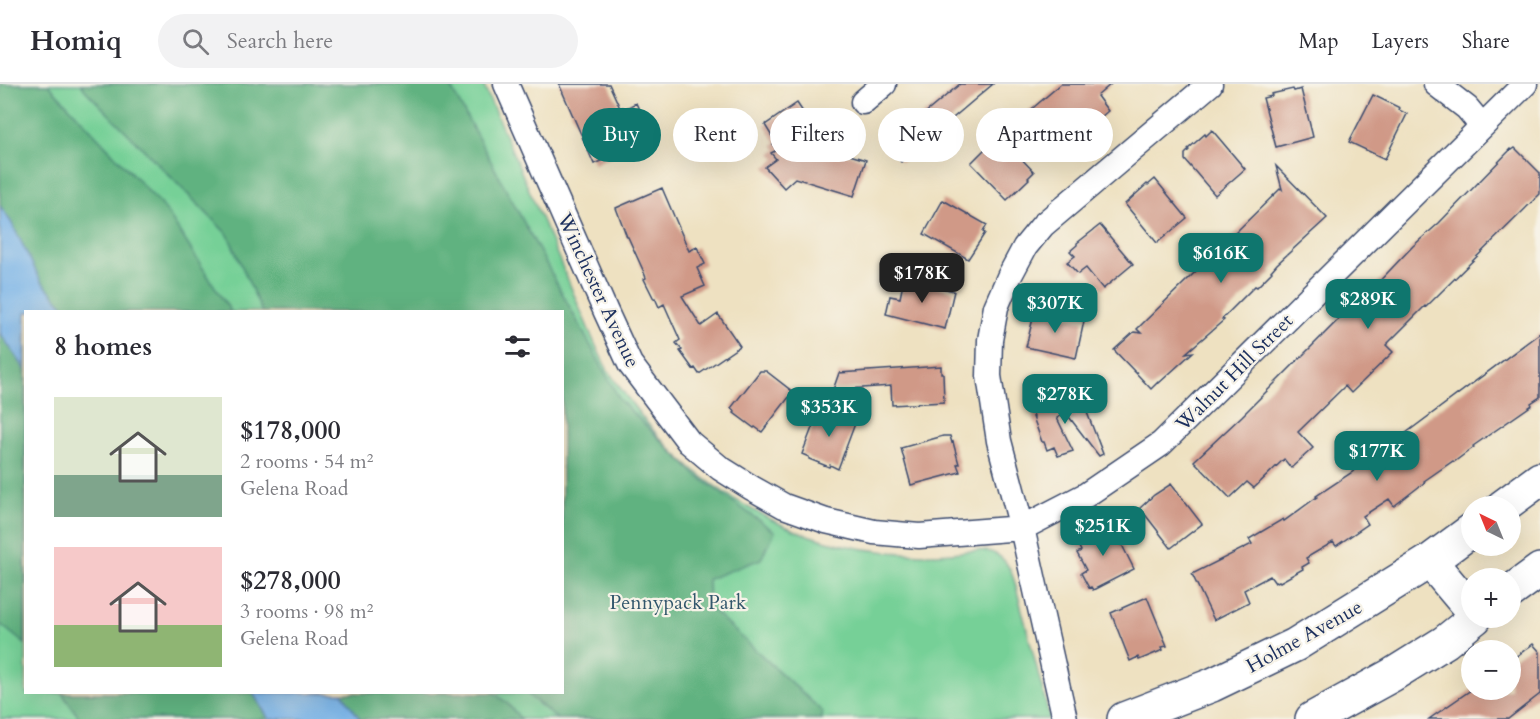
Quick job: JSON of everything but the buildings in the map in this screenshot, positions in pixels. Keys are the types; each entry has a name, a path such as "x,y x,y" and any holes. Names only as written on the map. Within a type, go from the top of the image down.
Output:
{"main road":[{"path":"1517,496 1540,479"},
{"name":"Holme Avenue","path":"1124,719 1212,685 1295,645 1430,561 1461,538"},
{"path":"1430,561 1461,598"},
{"path":"1521,584 1540,570"},
{"path":"1312,719 1392,675 1436,648 1462,628"}],"street":[{"name":"Winchester Avenue","path":"506,84 630,364 689,442 720,468 752,488 784,506 826,521 874,532 919,536 1022,528"},
{"path":"863,102 884,84"},
{"path":"1065,719 1022,528 999,441 989,376 990,340 996,307 1025,247 1043,225 1210,84"},
{"path":"1436,84 1467,108 1482,126"},
{"name":"Walnut Hill Street","path":"1022,528 1086,495 1161,444 1525,84"}],"green space":[{"name":"Pennypack Park","path":"0,84 483,84 604,363 627,397 659,437 713,485 755,511 812,537 887,552 934,554 981,550 1001,557 1010,569 1015,583 1050,719 0,719"},
{"path":"0,84 48,84 165,209 230,310 67,310 41,281 11,222 0,206"},
{"path":"81,84 449,84 620,400 696,475 775,532 761,559 708,579 709,607 822,711 822,719 557,719 527,694 564,694 564,310 261,310 228,235"},
{"path":"0,333 24,368 24,643 0,624"},
{"path":"63,694 254,694 269,719 80,719"},
{"path":"343,694 495,694 521,719 360,719"}],"water":[{"path":"0,206 11,222 41,281 67,310 24,310 24,368 0,333"},
{"path":"254,694 343,694 360,719 269,719"}]}
